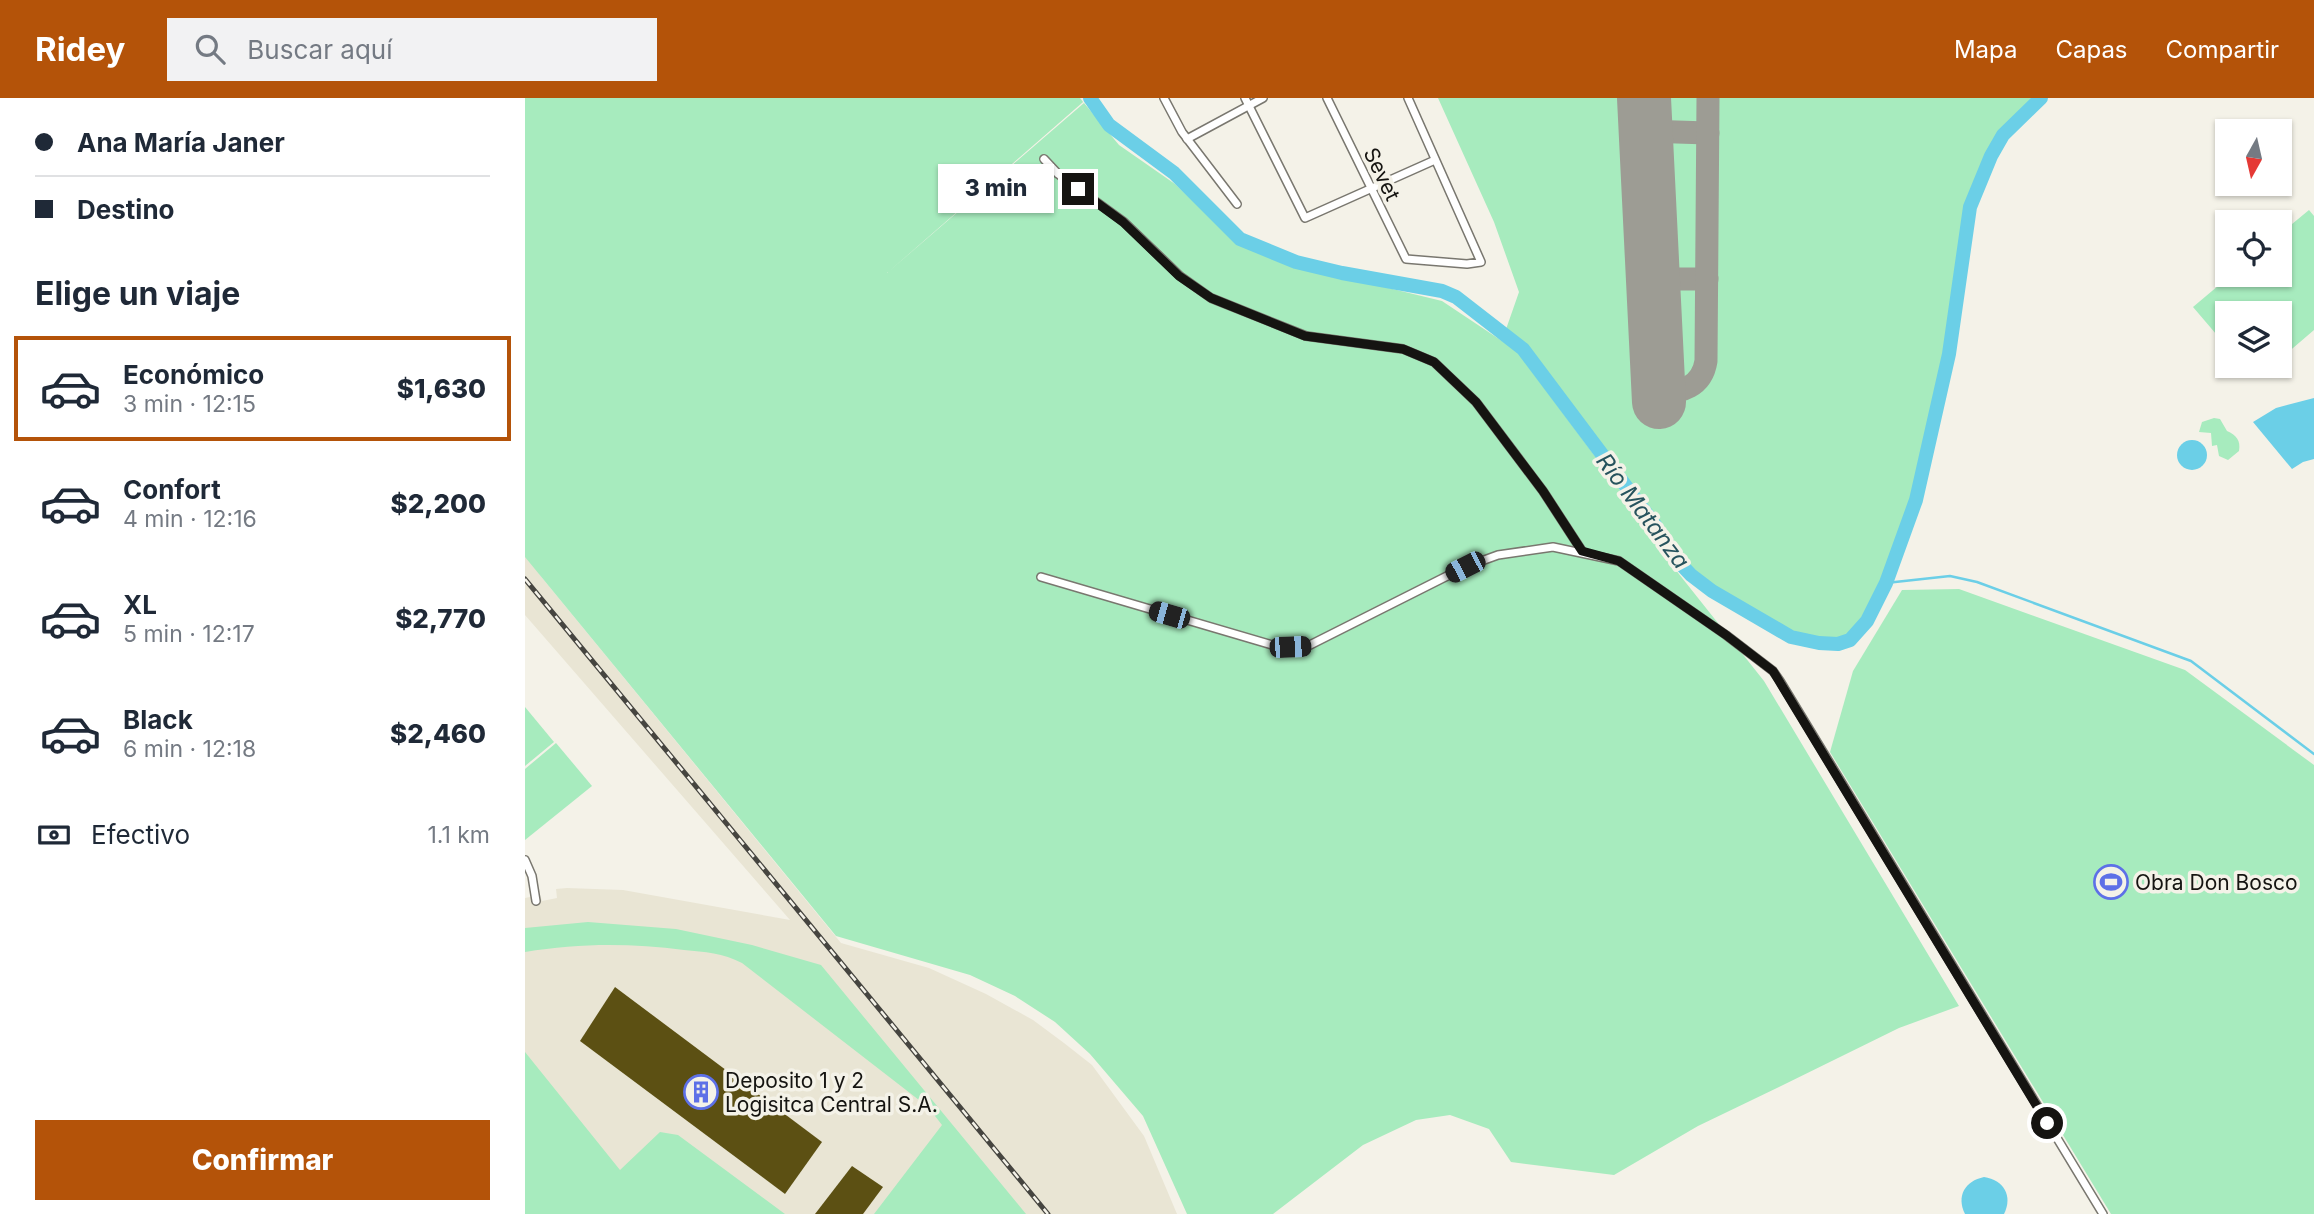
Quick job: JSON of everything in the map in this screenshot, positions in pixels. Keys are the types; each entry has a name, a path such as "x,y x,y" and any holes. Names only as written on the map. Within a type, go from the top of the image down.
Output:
{"street":[{"path":"1164,98 1187,139 1237,204"},
{"path":"1187,139 1246,102 1263,98"},
{"name":"Sevet","path":"1327,98 1404,257 1411,261 1467,264 1481,262 1435,160"},
{"path":"1246,102 1305,218 1435,160 1408,98"},
{"path":"1044,159 1058,174 1123,222 1179,276 1211,298 1305,336 1403,349 1434,362 1476,402 1543,491 1582,551"},
{"path":"1041,577 1272,645 1307,647 1465,567 1498,555 1553,547 1582,551 1619,561 1773,671 2103,1214"},
{"path":"525,860 532,876 536,901"}],"shaded area":[{"path":"525,98 1080,98 1083,102 539,574 841,943 929,968 986,994 1033,1020 1092,1065 1144,1136 1177,1214 525,1214 525,898 540,895 542,901 557,898 556,889 567,888 623,890 790,920 525,615"}],"green space":[{"path":"525,98 1080,98 1083,102 887,273 1084,103 1119,145 1175,184 1235,241 1294,265 1442,301 1517,351 1649,529 1671,564 1764,681 1959,1006 1899,1028 1698,1126 1614,1175 1511,1162 1489,1129 1450,1115 1416,1120 1363,1145 1273,1214 1187,1214 1143,1116 1090,1054 1055,1022 1015,996 970,975 836,936 525,557"},
{"path":"1438,98 2041,98 2003,135 1993,151 1973,198 1962,243 1944,380 1926,461 1899,552 1883,591 1867,622 1850,640 1834,644 1813,642 1790,635 1721,598 1690,574 1523,349 1504,335 1519,292 1494,222"},
{"path":"2309,210 2314,216 2314,330 2292,349 2292,301 2215,301 2215,333 2193,307 2217,287 2292,287 2292,224"},
{"path":"2220,419 2227,431 2238,441 2239,451 2228,460 2219,456 2217,445 2212,446 2211,433 2199,432 2202,422"},
{"name":"Obra Don Bosco","path":"1959,589 2185,670 2314,765 2314,1214 2111,1214 1830,752 1853,671 1902,590"},
{"path":"525,707 554,742 525,766"},
{"path":"556,743 592,786 525,840 525,769"},
{"path":"588,922 676,929 752,945 821,965 1026,1214 874,1214 942,1125 928,1107 735,960 707,952 624,945 565,947 525,952 525,928"},
{"path":"525,1052 620,1170 660,1132 678,1135 785,1214 525,1214"}],"water":[{"path":"2314,398 2314,459 2292,469 2253,422 2276,408"},
{"path":"2192,440 2198,441 2206,449 2206,461 2198,469 2192,470 2186,469 2178,461 2177,455 2178,449 2186,441"},
{"path":"1984,1177 1997,1182 2005,1190 2007,1207 2004,1214 1965,1214 1961,1201 1964,1190 1972,1182"}],"building":[{"name":"Deposito 1 y 2 Logisitca Central S.A.","path":"615,987 822,1142 785,1194 580,1041"},
{"path":"852,1166 883,1187 863,1214 815,1214"}],"waterway":[{"name":"Río Matanza","path":"1090,98 1109,125 1174,173 1240,239 1296,262 1442,291 1456,297 1523,349 1655,525 1675,558 1691,575 1712,591 1791,637 1838,644 1850,640 1867,621 1886,583 1916,500 1949,354 1970,207 1991,156 2003,135 2041,98"},
{"path":"1886,583 1950,576 1977,582 2191,661 2314,754"}],"taxiway":[{"path":"1658,394 1683,390 1695,382 1704,370 1706,361 1708,98"},
{"path":"1645,131 1708,133"},
{"path":"1652,279 1707,279"}],"runway":[{"path":"1644,98 1659,402"}],"railway":[{"path":"525,579 1048,1214"}],"place":[{"name":"Obra Don Bosco","path":"2111,882"},
{"name":"Deposito 1 y 2 Logisitca Central S.A.","path":"701,1092"}],"route":[{"path":"1078,189 1123,222 1179,276 1211,298 1305,336 1403,349 1434,362 1476,402 1543,491 1582,551 1619,561 1773,671 2047,1123"}]}
